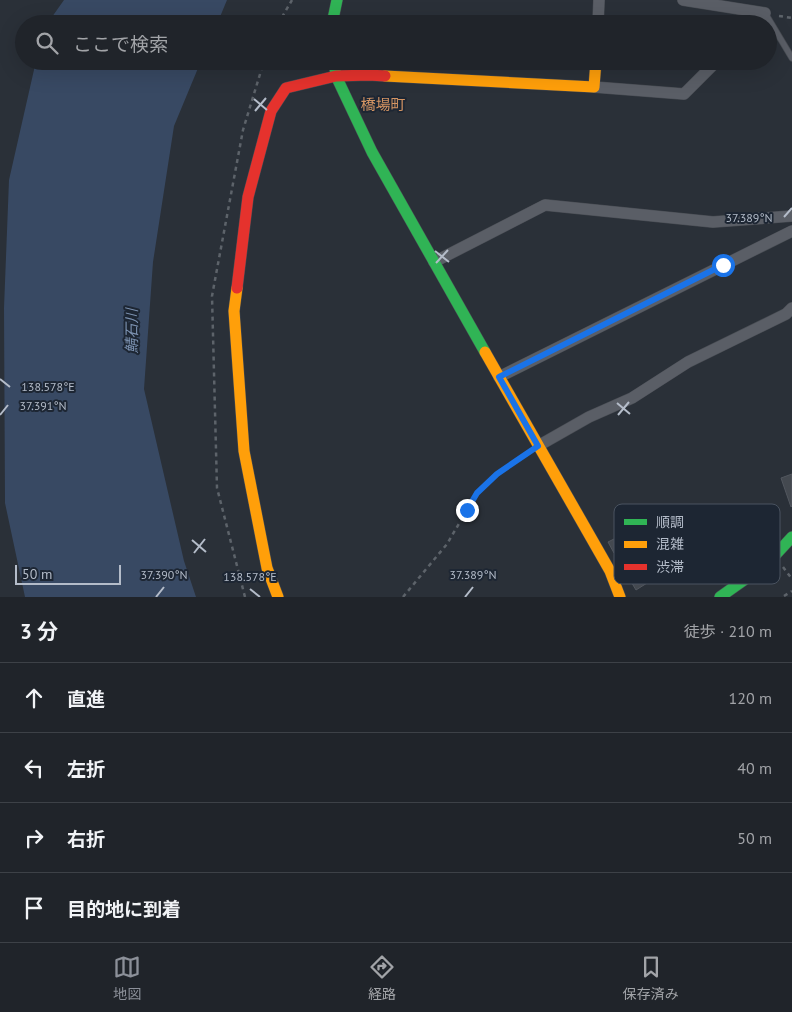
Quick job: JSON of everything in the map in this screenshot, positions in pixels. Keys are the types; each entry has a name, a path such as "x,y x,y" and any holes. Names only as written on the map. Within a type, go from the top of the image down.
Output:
{"street":[{"path":"334,15 337,0"},
{"path":"598,15 599,0"},
{"path":"684,0 726,4 765,13"},
{"path":"335,70 336,76 376,159 610,571 614,581"},
{"path":"594,87 595,70"},
{"path":"278,597 267,568 244,451 234,311 248,196 271,111 286,88 336,76 369,75 594,87 684,94 708,70"},
{"path":"434,262 545,205 712,222 792,216"},
{"path":"499,377 792,231"},
{"path":"538,446 589,417 632,398 688,362 786,314 792,308"},
{"path":"780,550 792,537"},
{"path":"615,584 620,597"},
{"path":"720,597 738,584"}],"lane":[{"path":"777,33 792,58"}],"path":[{"path":"283,15 292,0"},
{"path":"404,597 447,544 477,493 497,474 538,446"},
{"path":"784,596 792,591"}],"water":[{"path":"64,0 227,0 221,15 53,15"},
{"name":"鯖石川","path":"34,70 197,70 174,126 153,262 144,389 184,561 196,597 25,597 5,503 4,308 9,180"}],"building":[{"path":"792,474 792,506 791,507 781,478"},
{"path":"614,539 614,553 608,542"},
{"path":"632,584 646,584 636,590"}],"traffic: fast":[{"path":"334,15 337,0"},
{"path":"335,70 336,76 372,152 485,352"},
{"path":"780,550 792,537"},
{"path":"720,597 738,584"}],"traffic: slow":[{"path":"385,76 594,87 595,70"},
{"path":"237,288 234,311 244,451 267,568 278,597"},
{"path":"485,352 610,571 614,581"},
{"path":"615,584 620,597"}],"traffic: jam":[{"path":"237,288 248,197 271,111 286,88 336,76 385,76"}],"district":[{"name":"橋場町","path":"383,104"}],"route":[{"path":"467,510 477,493 497,474 538,446 499,377 723,265"}]}
